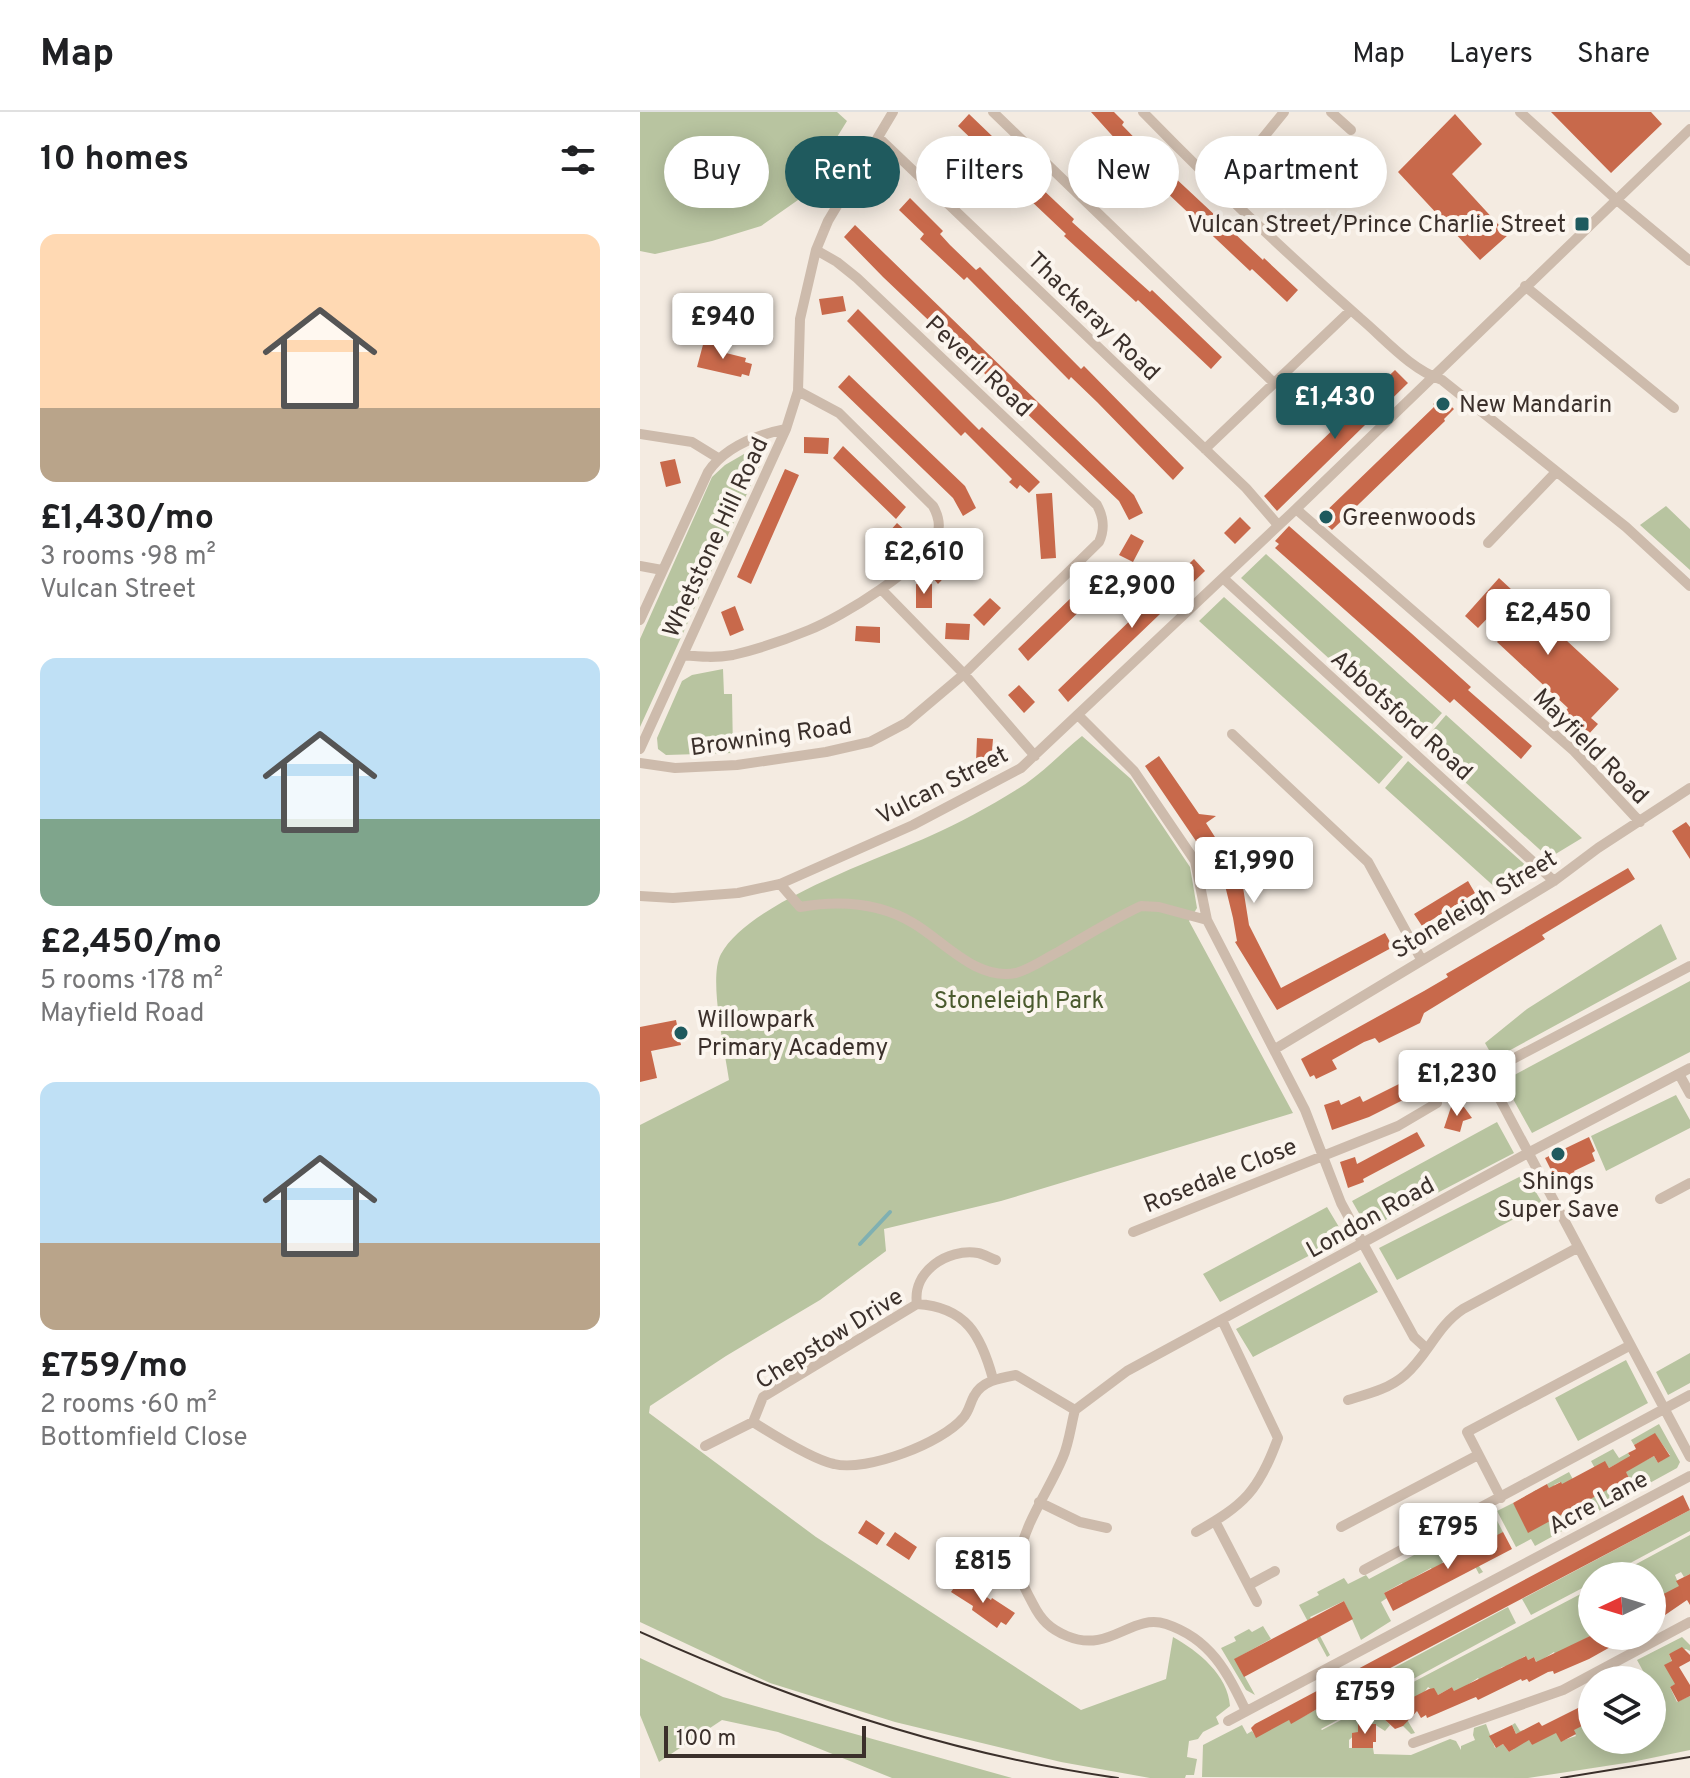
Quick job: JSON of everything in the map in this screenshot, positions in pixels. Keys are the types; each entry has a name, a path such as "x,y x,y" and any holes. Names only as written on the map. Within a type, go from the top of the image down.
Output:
{"street":[{"name":"Whetstone Hill Road","path":"880,136 893,112"},
{"path":"993,112 1274,383"},
{"path":"1143,112 1195,165"},
{"path":"1265,136 1284,112"},
{"path":"1331,112 1351,130"},
{"path":"1520,112 1690,261"},
{"name":"Vulcan Street","path":"640,896 686,897 738,893 780,884 913,825 1021,768 1296,509 1690,129"},
{"name":"Thackeray Road","path":"900,158 1246,488 1278,525"},
{"name":"Whetstone Hill Road","path":"640,749 786,429 798,391 800,319 816,250 836,208"},
{"path":"1239,208 1424,373 1442,380 1626,527 1690,586"},
{"name":"Peveril Road","path":"816,250 857,278 1097,505 1103,522"},
{"path":"1525,286 1674,408"},
{"path":"1205,449 1351,310"},
{"path":"683,655 710,659 735,654 812,629 893,582 938,534 939,523 933,506 839,413 798,391"},
{"name":"Whetstone Hill Road","path":"640,620 708,472 718,458 759,435 786,429"},
{"path":"640,434 692,442 718,458"},
{"path":"1488,543 1556,472"},
{"name":"Mayfield Road","path":"1296,509 1574,751 1640,822"},
{"name":"Browning Road","path":"640,763 675,768 737,765 870,742 906,723 964,674 1099,542 1103,522"},
{"path":"640,566 662,570"},
{"name":"Abbotsford Road","path":"1223,578 1554,881"},
{"path":"881,589 964,674 1035,756"},
{"path":"1079,716 1134,771 1195,861 1207,920 1305,1110 1341,1203 1414,1337 1426,1348"},
{"path":"1232,734 1368,862 1421,959"},
{"name":"Stoneleigh Street","path":"1275,1049 1554,881 1598,848 1690,788"},
{"path":"780,884 800,907 822,903 858,903 888,912 912,923 991,973 1015,973 1036,964 1141,906 1159,907 1207,920"},
{"path":"1690,966 1486,1073 1690,1457"},
{"name":"London Road","path":"1075,1410 1127,1371 1690,1068"},
{"path":"1679,1074 1690,1094"},
{"name":"Rosedale Close","path":"1133,1232 1398,1126 1437,1103"},
{"path":"1660,1199 1690,1183"},
{"path":"1348,1400 1389,1386 1407,1374 1448,1319 1463,1309 1577,1248"},
{"path":"917,1304 915,1289 918,1280 940,1261 976,1253 996,1260"},
{"name":"Chepstow Drive","path":"753,1422 763,1397 917,1304 939,1306 957,1314 975,1333 985,1350 993,1379"},
{"path":"1196,1532 1249,1497 1269,1465 1278,1438 1222,1320"},
{"path":"1501,1498 1467,1432 1629,1346"},
{"path":"705,1446 753,1422 835,1465 860,1465 917,1449 944,1436 965,1416 975,1392 993,1379 1016,1375 1075,1410 1063,1456 1039,1502 1018,1565 1021,1580 1041,1619 1048,1626 1085,1642 1103,1640 1147,1623 1168,1625 1218,1658 1246,1711"},
{"path":"1364,1570 1690,1395"},
{"path":"1341,1527 1478,1455"},
{"name":"Acre Lane","path":"1228,1721 1690,1476"},
{"path":"1039,1502 1080,1522 1107,1528"},
{"path":"1215,1521 1257,1602"},
{"path":"967,1564 1018,1565"},
{"path":"1249,1585 1275,1571"},
{"path":"1413,1743 1563,1690 1689,1625"},
{"path":"1459,1725 1465,1739"}],"green space":[{"path":"640,112 837,112 847,121 838,136 785,136 787,208 761,226 655,254 640,251"},
{"path":"744,454 761,463 640,727 640,639 712,477"},
{"path":"1666,506 1690,529 1690,570 1640,525"},
{"path":"1266,554 1442,713 1418,740 1241,578"},
{"path":"1224,597 1403,757 1379,784 1199,621"},
{"path":"723,669 724,694 732,694 733,753 666,755 658,749 657,738 682,681 692,675"},
{"path":"1446,715 1582,838 1549,858 1422,743"},
{"name":"Stoneleigh Park","path":"1082,736 1131,779 1190,867 1197,908 1189,921 1293,1113 1001,1201 884,1229 886,1251 820,1300 650,1406 649,1413 816,1537 1081,1710 1166,1679 1173,1637 1183,1643 1218,1674 1230,1706 1216,1717 1219,1724 1203,1732 1198,1739 1189,1741 1187,1757 1197,1759 1194,1775 1186,1775 1185,1778 1150,1778 1061,1762 895,1722 770,1683 640,1622 640,1125 729,1080 717,997 717,965 721,954 736,935 758,917 816,885 985,809 1033,778"},
{"path":"1408,761 1531,870 1498,890 1385,788"},
{"path":"1661,924 1677,959 1494,1059 1485,1043 1527,1009"},
{"path":"1690,981 1690,1052 1532,1133 1503,1081"},
{"path":"1676,1095 1690,1120 1690,1128 1606,1171 1591,1136"},
{"path":"1497,1122 1514,1153 1368,1229 1352,1201"},
{"path":"1525,1174 1543,1204 1397,1280 1379,1248"},
{"path":"1327,1207 1345,1237 1220,1302 1203,1274"},
{"path":"1360,1262 1378,1292 1253,1357 1236,1329"},
{"path":"1690,1353 1690,1383 1668,1395 1656,1372"},
{"path":"1626,1360 1648,1403 1578,1441 1555,1398"},
{"path":"1659,1424 1680,1462 1677,1468 1535,1546 1531,1539 1516,1547 1497,1511 1513,1503 1518,1511 1525,1507 1521,1499 1528,1495 1538,1501 1533,1492 1536,1490 1541,1498 1551,1492 1547,1484 1569,1472 1576,1485 1562,1485 1560,1482 1554,1485 1563,1513 1629,1478 1620,1462 1609,1468 1605,1462 1598,1474 1591,1461 1613,1449 1619,1458 1628,1453 1635,1466 1654,1456 1658,1463 1670,1455 1655,1434 1634,1445 1631,1440"},
{"path":"1690,1510 1690,1531 1632,1562 1592,1562"},
{"path":"1493,1513 1503,1532 1479,1566 1483,1572 1479,1574 1469,1555 1463,1558 1460,1552 1442,1562 1444,1568 1434,1573 1431,1568 1413,1578 1406,1588 1402,1583 1384,1593 1387,1598 1381,1602 1391,1621 1361,1640 1344,1601 1310,1617 1330,1655 1327,1657 1299,1605 1344,1578 1348,1584 1366,1575 1369,1579"},
{"path":"1690,1535 1690,1574 1684,1577 1681,1572 1675,1575 1681,1590 1666,1599 1666,1562 1640,1562"},
{"path":"1578,1569 1578,1590 1531,1615 1522,1599"},
{"path":"1578,1595 1578,1642 1565,1649 1559,1661 1554,1652 1537,1663 1534,1657 1528,1660 1525,1656 1520,1659 1522,1663 1502,1667 1481,1682 1478,1678 1455,1693 1452,1687 1438,1695 1428,1687 1406,1718 1415,1733 1411,1734 1403,1726 1395,1707 1389,1712 1385,1709 1380,1714 1390,1725 1385,1731 1374,1724 1358,1724 1358,1732 1349,1740 1349,1748 1373,1748 1374,1754 1411,1755 1450,1739 1456,1741 1461,1750 1461,1746 1475,1740 1474,1728 1486,1724 1495,1748 1503,1744 1509,1752 1514,1749 1512,1744 1519,1740 1512,1725 1515,1723 1520,1731 1524,1730 1532,1745 1551,1723 1561,1741 1576,1736 1568,1719 1578,1724 1578,1754 1666,1754 1666,1666 1640,1666 1637,1660 1657,1650 1666,1650 1666,1645 1682,1637 1690,1645 1690,1651 1686,1649 1669,1654 1680,1682 1670,1687 1677,1702 1690,1696 1690,1750 1528,1778 1202,1777 1203,1745 1242,1725 1247,1734 1252,1731 1256,1737 1285,1713 1291,1723 1508,1607 1516,1623 1322,1730"},
{"path":"1263,1626 1271,1639 1235,1659 1255,1695 1246,1690 1221,1648 1236,1641 1234,1637 1249,1629 1252,1632"},
{"path":"640,1658 723,1697 1012,1778 892,1778 778,1732 722,1720 659,1762 640,1715"}],"building":[{"path":"1091,112 1114,112 1133,136 1113,136"},
{"path":"1551,112 1651,112 1662,124 1611,173"},
{"path":"969,114 992,136 968,136 958,126"},
{"path":"1455,114 1482,144 1452,174 1508,235 1480,260 1398,172"},
{"path":"1179,181 1195,196 1195,208 1207,208 1298,290 1287,302 1252,269 1250,271 1179,204"},
{"path":"910,198 916,208 920,208 943,231 940,234 950,245 976,270 980,267 1081,369 1084,366 1184,468 1173,480 967,277 964,280 920,239 924,234 899,210"},
{"path":"1052,198 1074,219 1072,222 1150,292 1152,290 1222,357 1211,369 1064,236 1066,234 1039,208 1052,208"},
{"path":"855,225 1134,495 1143,513 1129,520 1119,501 883,277 844,237"},
{"path":"843,296 846,311 822,315 819,299"},
{"path":"858,309 979,430 982,427 1040,482 1029,493 1020,485 1017,489 1009,482 1012,479 965,432 961,436 847,321"},
{"path":"704,341 719,345 718,351 746,358 745,362 752,364 749,376 697,367"},
{"path":"1395,370 1408,383 1277,511 1264,496"},
{"path":"849,375 965,486 976,508 963,516 953,498 838,387"},
{"path":"1441,397 1454,409 1445,421 1332,530 1319,518"},
{"path":"804,437 829,438 828,454 804,453"},
{"path":"843,446 906,507 896,519 833,458"},
{"path":"675,459 681,483 666,487 660,462"},
{"path":"785,469 799,475 751,584 737,577"},
{"path":"1052,493 1056,558 1041,559 1036,494"},
{"path":"1240,517 1251,528 1235,544 1224,533"},
{"path":"897,523 909,534 891,552 880,542"},
{"path":"1289,526 1471,687 1468,690 1532,746 1521,759 1454,699 1450,703 1275,548 1279,544 1275,541"},
{"path":"960,531 974,538 965,560 962,559 938,584 928,572 945,555 948,558"},
{"path":"1131,534 1144,541 1133,562 1119,555"},
{"path":"1194,559 1205,571 1068,702 1058,690"},
{"path":"1103,567 1116,576 1028,661 1018,649"},
{"path":"1499,578 1619,689 1591,718 1598,724 1587,736 1563,714 1568,708 1497,642 1519,618 1502,603 1478,628 1465,616"},
{"path":"916,584 932,584 932,608 916,608"},
{"path":"990,598 1001,608 984,626 973,615"},
{"path":"735,606 744,630 730,636 721,612"},
{"path":"946,623 970,624 969,640 945,639"},
{"path":"856,626 880,627 880,643 855,641"},
{"path":"1019,685 1035,702 1024,713 1008,695"},
{"path":"977,738 993,739 991,763 976,762"},
{"path":"1159,756 1199,814 1216,816 1206,823 1236,870 1239,882 1242,881 1249,925 1281,988 1385,933 1393,947 1277,1010 1235,942 1233,918 1221,869 1217,872 1145,766"},
{"path":"1686,822 1690,827 1690,859 1672,831"},
{"path":"1628,868 1635,879 1542,935 1545,939 1424,1013 1420,1023 1379,1043 1375,1038 1364,1042 1332,1060 1337,1069 1316,1079 1314,1075 1310,1077 1301,1059 1448,977 1446,974"},
{"path":"1468,881 1475,893 1422,926 1414,914"},
{"path":"676,1020 681,1045 651,1051 657,1078 640,1082 640,1027"},
{"path":"1418,1067 1450,1074 1445,1090 1413,1082"},
{"path":"1401,1083 1409,1097 1369,1117 1332,1130 1324,1105 1339,1100 1341,1105 1360,1096 1363,1102"},
{"path":"1452,1104 1464,1107 1472,1118 1463,1121 1460,1132 1444,1128"},
{"path":"1417,1132 1425,1146 1348,1188 1340,1162 1355,1157 1357,1164"},
{"path":"1589,1137 1595,1151 1592,1153 1595,1161 1574,1171 1579,1181 1561,1190 1545,1158"},
{"path":"1655,1433 1670,1456 1658,1463 1654,1456 1626,1472 1629,1478 1528,1533 1513,1503 1547,1484 1549,1488 1562,1484 1605,1461 1609,1468 1630,1456 1628,1453 1636,1449 1634,1445"},
{"path":"1683,1495 1690,1510 1591,1562 1578,1562 1578,1569 1360,1684 1291,1724 1289,1720 1256,1738 1251,1728"},
{"path":"866,1520 885,1533 877,1545 858,1533"},
{"path":"895,1532 917,1547 909,1560 886,1545"},
{"path":"1503,1532 1512,1549 1393,1611 1384,1593"},
{"path":"1690,1574 1690,1605 1687,1600 1666,1614 1666,1593 1679,1586 1676,1581"},
{"path":"960,1579 1015,1613 1006,1625 1001,1622 997,1628 972,1610 973,1606 951,1592"},
{"path":"1344,1601 1353,1619 1244,1677 1234,1659"},
{"path":"1578,1642 1578,1650 1605,1650 1554,1674 1553,1671 1548,1672 1529,1682 1521,1679 1478,1700 1476,1697 1427,1718 1426,1715 1421,1718 1417,1711 1403,1726 1395,1729 1383,1718 1394,1707 1429,1689 1434,1688 1438,1695 1452,1687 1454,1691 1526,1656 1528,1660 1534,1657 1536,1662"},
{"path":"1682,1647 1690,1655 1690,1661 1679,1667 1690,1685 1690,1696 1678,1702 1670,1687 1675,1684 1664,1665 1672,1661 1669,1654"},
{"path":"1578,1708 1576,1734 1561,1742 1556,1733 1532,1745 1529,1740 1509,1752 1503,1744 1496,1748 1489,1736 1512,1725 1516,1734 1539,1722 1542,1726"},
{"path":"1358,1724 1376,1724 1373,1748 1352,1748 1352,1733 1358,1732"}],"waterway":[{"path":"860,1244 890,1212"}],"tram line":[{"path":"640,1632 756,1681 874,1722 995,1755 1118,1778"},
{"path":"1561,1778 1690,1757"}],"place":[{"name":"Vulcan Street/Prince Charlie Street","path":"1582,224"},
{"name":"New Mandarin","path":"1443,404"},
{"name":"Greenwoods","path":"1326,517"},
{"name":"Willowpark Primary Academy","path":"681,1033"},
{"name":"Shings Super Save","path":"1558,1154"}]}
